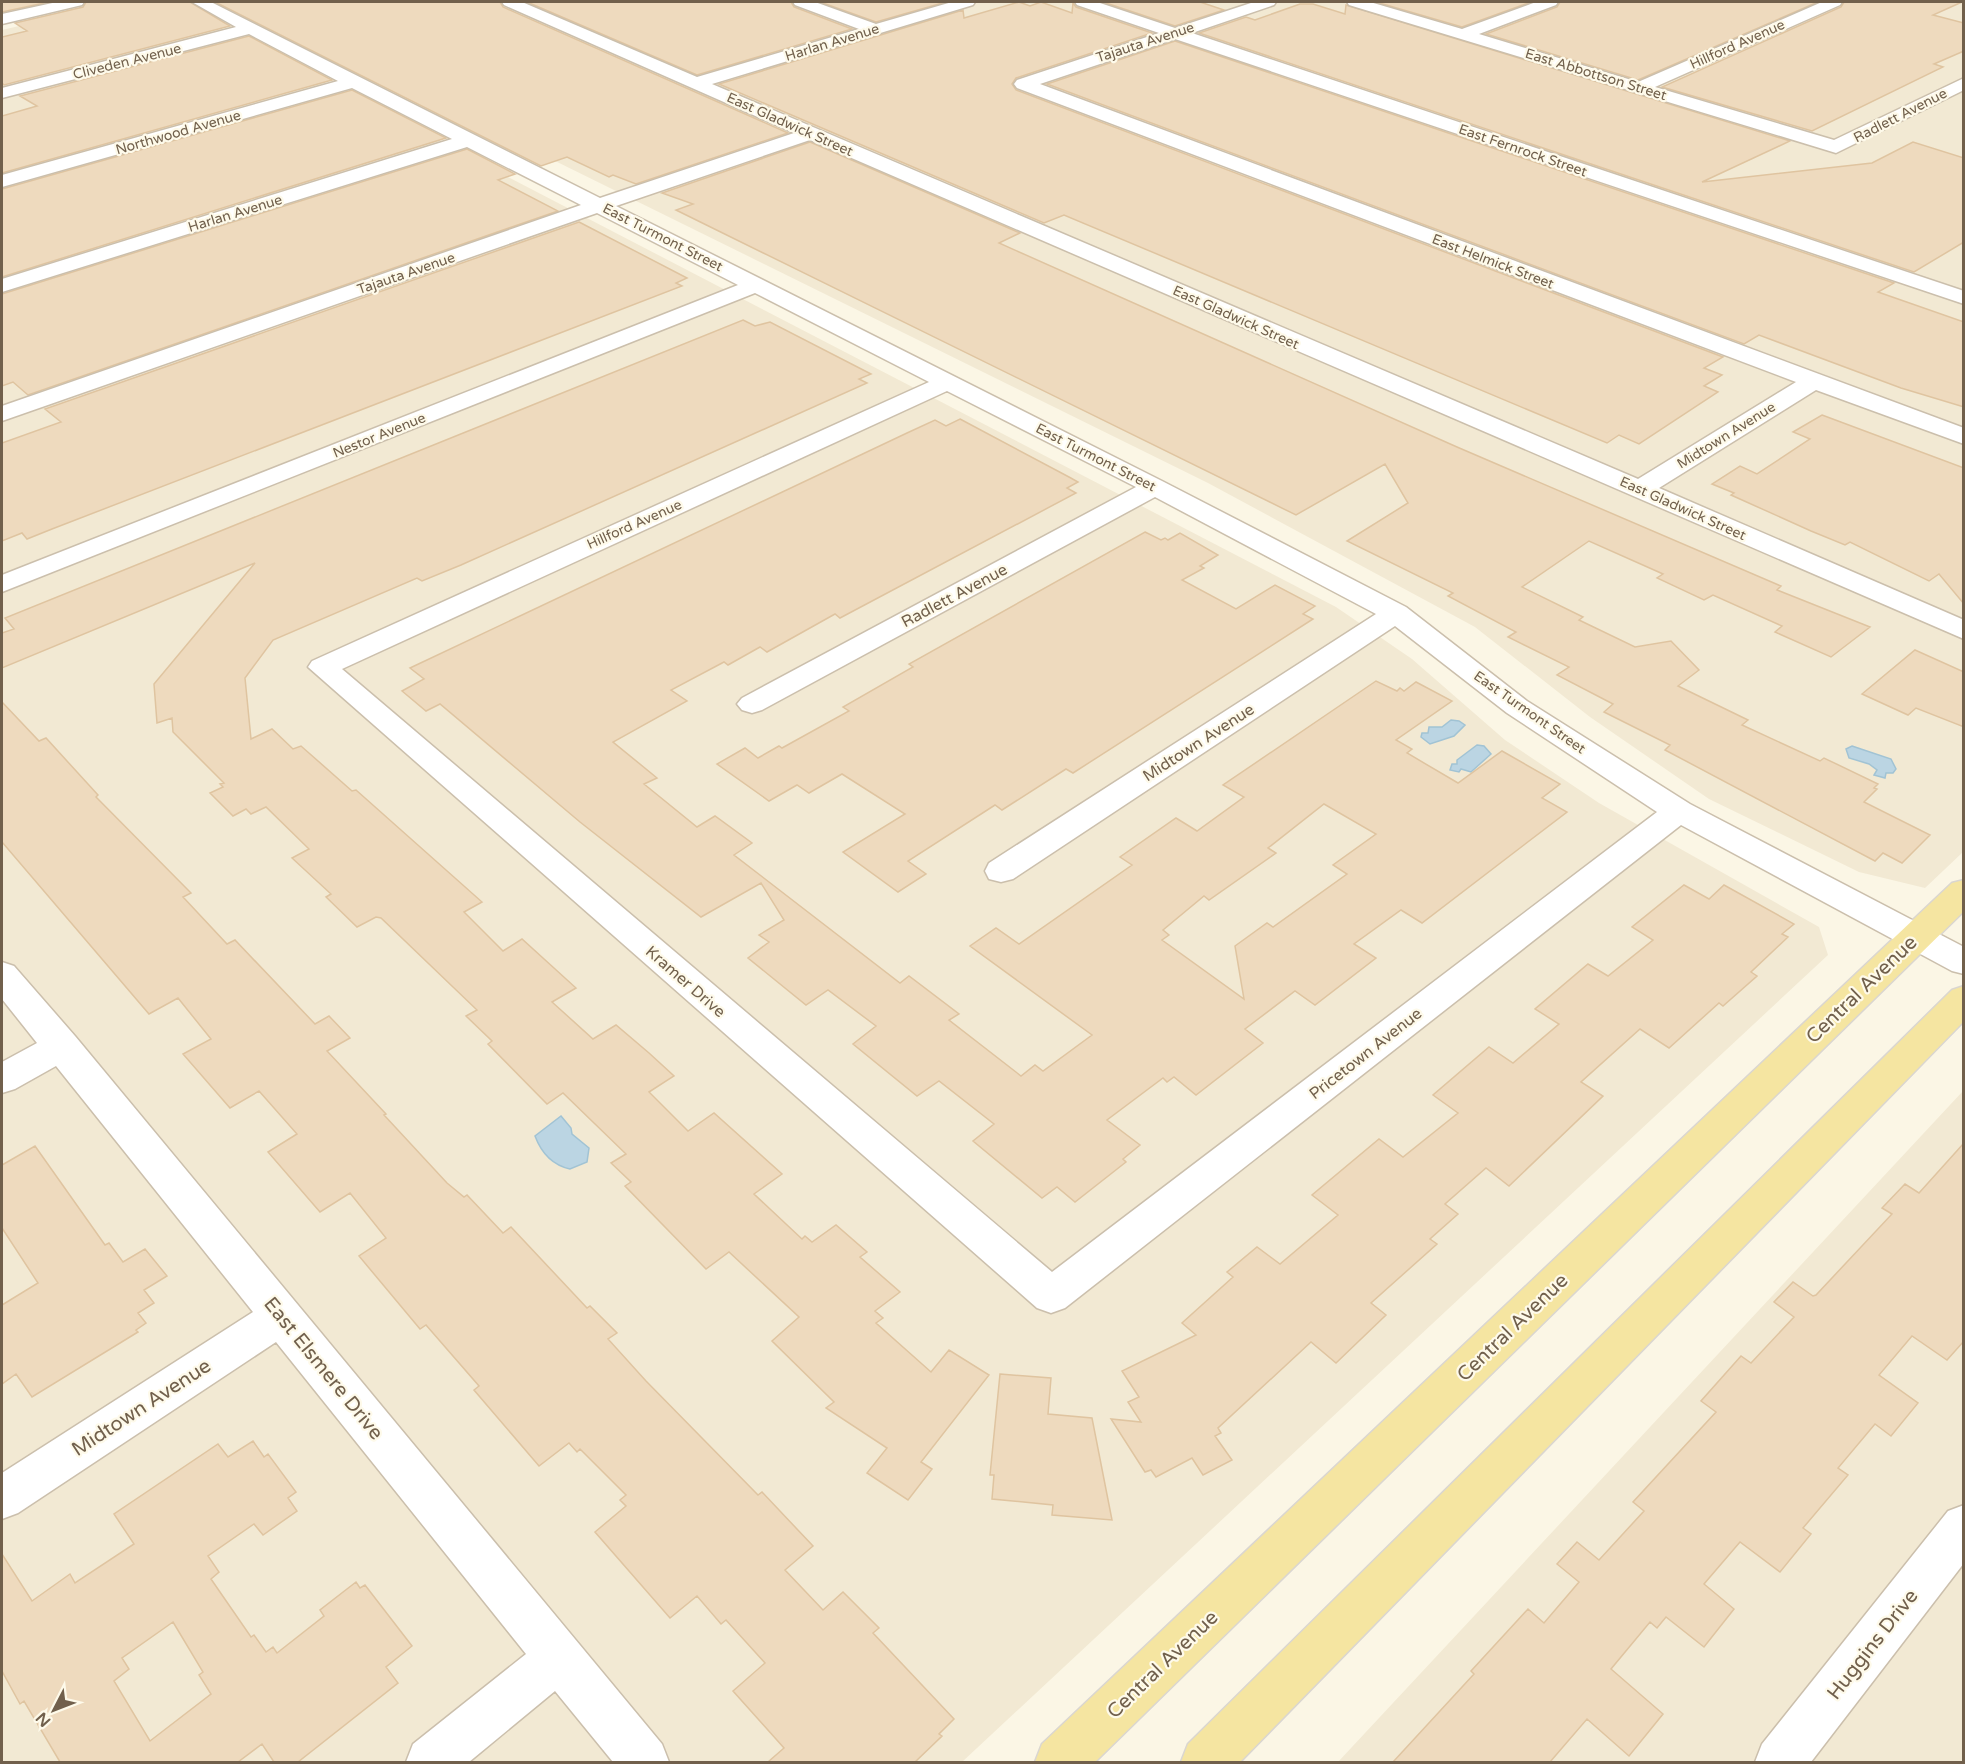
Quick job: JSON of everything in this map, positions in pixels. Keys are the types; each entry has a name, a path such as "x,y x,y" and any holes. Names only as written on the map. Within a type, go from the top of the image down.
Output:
{"main road":[{"name":"Central Avenue","path":"1060,1762 1964,891"},
{"path":"1206,1762 1964,999"}],"street":[{"path":"2,19 76,2"},
{"name":"East Turmont Street","path":"200,2 1155,487 1396,613 1517,707 1679,811 1964,962"},
{"name":"East Gladwick Street","path":"510,2 1964,631"},
{"path":"801,2 875,29"},
{"name":"Harlan Avenue","path":"697,83 967,2"},
{"name":"East Fernrock Street","path":"1083,2 1960,293"},
{"name":"Tajauta Avenue","path":"1023,84 1268,2"},
{"name":"East Abbottson Street","path":"1355,2 1836,147"},
{"path":"1464,34 1550,2"},
{"name":"Hillford Avenue","path":"1640,87 1834,2"},
{"name":"Cliveden Avenue","path":"2,93 253,28"},
{"name":"Northwood Avenue","path":"2,181 354,82"},
{"name":"Radlett Avenue","path":"1836,147 1964,83"},
{"name":"East Helmick Street","path":"1023,84 1812,382 1964,437"},
{"name":"Tajauta Avenue","path":"2,414 600,205 811,134"},
{"name":"Harlan Avenue","path":"2,286 469,140"},
{"name":"Nestor Avenue","path":"2,584 757,285"},
{"name":"Hillford Avenue","path":"322,667 947,382"},
{"name":"Midtown Avenue","path":"1640,489 1812,382"},
{"name":"Radlett Avenue","path":"752,704 1155,487"},
{"name":"Midtown Avenue","path":"1001,871 1396,613"},
{"name":"Kramer Drive","path":"322,667 1051,1296"},
{"name":"Pricetown Avenue","path":"1051,1296 1679,811"},
{"name":"East Elsmere Drive","path":"2,975 644,1762"},
{"path":"2,1079 62,1046"},
{"name":"Midtown Avenue","path":"2,1498 281,1316"},
{"name":"Huggins Drive","path":"1780,1762 1964,1526"},
{"path":"431,1762 559,1657"}],"shaded area":[{"path":"122,2 171,2 1336,607 1412,659 1505,740 1599,803 1819,927 1828,955 962,1762 2,1762 2,30"},
{"path":"233,2 1963,2 1963,852 1925,888 1859,872 1709,799 1590,717 1475,627 1208,483"},
{"path":"1963,1091 1963,1762 1338,1762"}],"water":[{"path":"1451,720 1465,725 1454,736 1430,744 1421,737 1422,733 1428,733 1429,727 1442,727"},
{"path":"1477,745 1484,746 1491,754 1471,772 1461,769 1459,772 1450,770 1452,764 1457,764 1457,760"},
{"path":"1852,746 1891,759 1896,769 1893,773 1886,773 1885,778 1874,775 1877,770 1869,764 1849,758 1846,749"},
{"path":"561,1116 571,1128 572,1134 589,1148 587,1162 570,1169 548,1157 535,1136"}],"building":[{"path":"2,2 49,2 2,12"},
{"path":"86,2 190,2 230,26 4,85 2,83 2,37 27,31 15,23 83,7"},
{"path":"215,2 500,2 503,7 788,133 636,184 613,175 609,177 567,157 541,166"},
{"path":"527,2 791,2 794,7 852,29 697,75"},
{"path":"820,2 946,2 876,22"},
{"path":"1019,2 1030,6 1041,2 1072,13 1073,3 1076,7 1152,33 1016,78 1012,84 1016,90 1723,357 1704,368 1722,375 1704,386 1718,392 1639,444 1619,435 1607,443 1064,215 1044,223 719,84 963,10 964,18"},
{"path":"1103,2 1200,2 1224,10 1175,26"},
{"path":"1376,2 1531,2 1462,27"},
{"path":"1560,2 1818,2 1638,80 1486,34 1557,7"},
{"path":"1844,2 1962,2 1933,15 1964,23 1964,51 1934,64 1943,67 1812,131 1662,87 1841,7"},
{"path":"1300,4 1313,4 1345,14 1346,5 1790,141 1702,182 1872,163 1913,142 1964,158 1964,242 1914,272 1199,33 1246,17 1255,20"},
{"path":"249,36 332,80 2,173 2,116 37,106 20,96"},
{"path":"1175,41 1894,283 1878,292 1964,322 1964,407 1901,388 1759,335 1744,344 1047,84"},
{"path":"352,90 446,138 2,277 2,189"},
{"path":"810,142 1020,233 999,243 1457,447 1781,586 1777,590 1870,627 1831,657 1775,632 1782,626 1713,595 1704,600 1657,578 1663,574 1589,541 1522,587 1583,617 1579,620 1635,647 1671,641 1699,670 1678,686 1748,720 1742,725 1820,761 1824,758 1878,784 1874,788 1877,789 1864,802 1930,835 1902,863 1883,853 1875,861 1665,750 1670,745 1604,712 1613,704 1557,675 1569,667 1508,637 1516,632 1448,596 1453,593 1347,541 1408,503 1385,464 1296,515 676,210 693,204 662,193"},
{"path":"467,149 515,174 498,180 558,211 28,395 13,382 2,386 2,294"},
{"path":"579,222 687,278 676,283 682,286 27,539 22,533 2,541 2,443 61,422 45,409"},
{"path":"743,320 755,326 770,322 871,374 859,379 867,383 461,565 422,581 417,578 273,640 245,678 251,739 272,729 293,749 301,746 352,791 356,790 482,902 464,912 503,951 522,939 576,988 552,1002 593,1039 616,1025 649,1053 674,1076 649,1092 688,1131 714,1113 782,1174 754,1194 802,1239 805,1236 812,1242 836,1225 867,1252 860,1257 900,1292 875,1311 883,1318 876,1323 931,1372 949,1350 989,1375 921,1462 932,1469 908,1500 867,1473 887,1448 826,1408 834,1402 772,1341 799,1317 729,1252 706,1269 625,1186 631,1182 611,1163 626,1154 563,1093 547,1104 488,1044 492,1041 466,1016 477,1010 381,918 376,917 357,927 326,897 331,894 292,858 309,849 266,807 251,814 246,809 233,816 210,793 223,787 220,784 224,783 173,732 172,718 157,723 154,684 255,563 2,668 2,633 14,629 5,618"},
{"path":"1822,415 1964,468 1964,604 1939,574 1929,581 1850,542 1845,545 1811,531 1712,484 1740,466 1757,474 1810,439 1793,432"},
{"path":"960,419 1078,482 1067,488 1076,493 840,618 835,614 767,652 760,647 728,665 724,662 671,690 687,701 613,742 657,778 644,784 697,827 715,816 752,843 734,855 900,983 909,976 959,1014 949,1020 1021,1076 1035,1065 1043,1071 1092,1035 970,946 996,928 1019,944 1132,865 1120,857 1176,818 1197,831 1244,797 1223,785 1376,681 1397,691 1400,688 1404,691 1416,682 1452,701 1396,740 1412,749 1407,753 1458,783 1502,751 1560,784 1542,798 1567,812 1422,923 1401,910 1354,944 1376,958 1315,1005 1295,991 1245,1029 1263,1043 1196,1095 1174,1077 1167,1082 1163,1078 1107,1120 1140,1145 1123,1159 1126,1162 1075,1202 1057,1187 1042,1198 973,1141 994,1124 939,1081 917,1096 853,1044 876,1026 828,990 806,1005 748,958 769,942 759,935 784,920 761,883 701,917 580,822 440,704 426,711 402,691 424,679 410,668 935,420 946,426","holes":["1324,804 1376,834 1333,865 1347,874 1273,927 1267,923 1235,946 1244,999 1162,940 1169,935 1163,930 1204,896 1209,900 1276,853 1268,848"]},
{"path":"1145,532 1161,540 1165,538 1168,540 1180,533 1218,555 1200,566 1204,568 1182,580 1236,609 1275,585 1315,606 1303,614 1313,619 1073,773 1066,769 1002,810 995,805 908,861 926,874 898,892 843,852 905,814 842,774 809,793 797,785 769,801 717,764 745,748 758,758 779,746 782,748 849,711 843,707 913,667 909,664"},
{"path":"1915,650 1964,672 1964,727 1916,708 1908,715 1862,694"},
{"path":"2,702 39,741 46,738 98,795 96,797 191,893 183,897 227,944 235,940 315,1024 329,1016 350,1038 327,1051 386,1114 384,1115 447,1183 464,1197 467,1195 503,1233 511,1227 587,1308 590,1306 617,1333 608,1339 646,1381 758,1495 762,1492 813,1546 785,1570 823,1610 843,1592 879,1628 873,1633 954,1719 939,1734 942,1736 915,1762 768,1762 784,1748 733,1691 765,1663 726,1620 721,1624 697,1596 670,1618 595,1532 626,1506 620,1500 626,1495 580,1449 577,1452 569,1443 539,1466 474,1390 479,1386 426,1325 420,1329 359,1256 386,1238 350,1193 320,1212 268,1152 297,1134 259,1091 230,1108 183,1054 211,1039 178,998 149,1014 2,842"},
{"path":"1684,885 1709,899 1724,885 1794,924 1782,934 1788,937 1751,972 1757,976 1723,1006 1719,1003 1669,1048 1640,1029 1581,1082 1603,1096 1509,1186 1486,1168 1445,1204 1458,1214 1430,1239 1437,1244 1371,1303 1386,1315 1336,1363 1311,1342 1218,1428 1221,1433 1215,1436 1232,1460 1203,1475 1192,1458 1156,1477 1151,1470 1145,1472 1111,1419 1141,1422 1128,1402 1139,1397 1122,1371 1196,1335 1182,1323 1233,1277 1227,1272 1257,1247 1280,1264 1338,1215 1312,1195 1379,1139 1403,1157 1458,1113 1433,1095 1489,1047 1513,1063 1559,1024 1535,1009 1588,964 1608,976 1653,940 1632,927"},
{"path":"1964,1143 1964,1341 1947,1360 1912,1336 1879,1375 1918,1403 1891,1436 1875,1424 1838,1468 1848,1475 1803,1528 1811,1534 1780,1572 1740,1542 1704,1584 1734,1609 1704,1647 1666,1617 1657,1628 1650,1622 1611,1669 1663,1714 1629,1756 1587,1719 1550,1762 1393,1762 1474,1674 1471,1671 1528,1609 1544,1623 1579,1582 1557,1564 1577,1542 1599,1560 1644,1511 1633,1502 1716,1412 1701,1401 1741,1356 1751,1363 1794,1317 1774,1302 1793,1282 1813,1296 1816,1295 1892,1214 1882,1208 1905,1184 1919,1193"},
{"path":"35,1146 105,1245 109,1243 123,1262 145,1249 167,1276 144,1290 154,1303 138,1313 146,1323 136,1330 138,1332 32,1397 16,1374 2,1384 2,1305 38,1283 2,1228 2,1165"},
{"path":"1000,1374 1051,1378 1048,1414 1092,1418 1112,1520 1052,1515 1053,1505 992,1499 994,1475 990,1475"},
{"path":"253,1441 264,1457 268,1454 296,1492 288,1498 297,1511 263,1535 254,1524 208,1556 219,1572 211,1579 251,1637 254,1635 266,1652 273,1647 277,1653 324,1616 320,1610 356,1582 360,1588 365,1585 412,1646 386,1667 398,1683 298,1762 274,1762 262,1744 238,1762 60,1762 24,1701 20,1704 2,1671 2,1554 32,1601 70,1574 75,1583 134,1544 114,1514 218,1444 228,1457","holes":["173,1622 203,1672 199,1675 211,1694 150,1741 114,1681 129,1669 122,1658"]}]}
